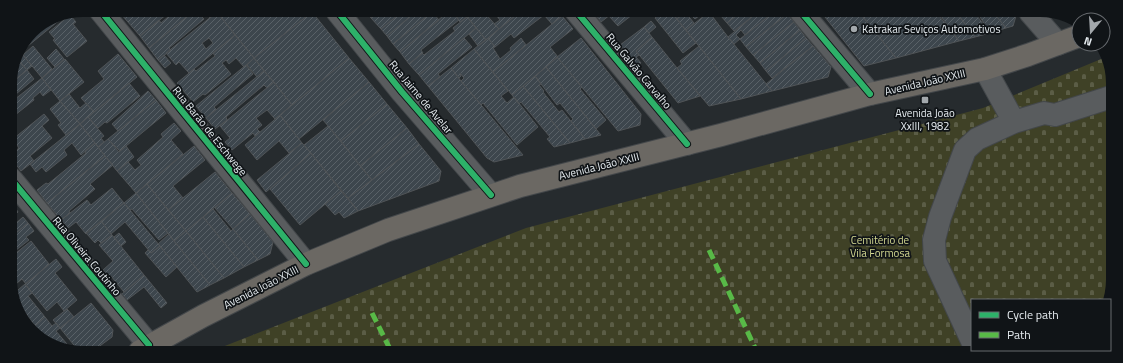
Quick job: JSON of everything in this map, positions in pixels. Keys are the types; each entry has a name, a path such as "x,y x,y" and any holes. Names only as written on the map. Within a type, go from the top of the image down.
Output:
{"main road":[{"name":"Avenida João XXIII","path":"148,346 306,264 388,230 491,195 520,186 687,144 870,94 985,69 1071,39"}],"street":[{"name":"Rua Barão de Eschwege","path":"106,17 306,264"},
{"name":"Rua Jaime de Avelar","path":"342,17 402,92 491,195"},
{"name":"Rua Galvão Carvalho","path":"581,17 687,144"},
{"path":"805,17 870,94"},
{"path":"1034,17 1058,44"},
{"path":"985,69 1014,122"},
{"path":"971,339 935,261 934,240 940,217 965,150 977,139 1014,122 1044,113 1055,116 1106,99"},
{"name":"Rua Oliveira Coutinho","path":"17,187 142,346"}],"green space":[{"name":"Cemitério de Vila Formosa","path":"1101,59 1105,70 1106,83 1106,280 1103,299 971,299 971,346 225,346 526,228 983,108"}],"building":[{"path":"124,17 163,17 140,36"},
{"path":"168,17 187,17 149,48 140,36 159,20 161,23"},
{"path":"187,17 202,17 204,19 169,48 171,50 158,60 149,48"},
{"path":"211,17 221,17 235,35 189,73 179,62 176,65 166,53","holes":["209,38 213,43 206,49 202,43"]},
{"path":"221,17 306,17 254,58"},
{"path":"306,17 316,17 349,58 292,105 254,58"},
{"path":"372,17 396,17 381,29 371,18"},
{"path":"396,17 410,17 387,36 381,29"},
{"path":"410,17 426,17 393,44 387,36"},
{"path":"426,17 436,17 439,20 400,52 393,44"},
{"path":"442,17 457,17 459,20 421,50 423,53 409,64 400,52"},
{"path":"456,17 467,17 460,22"},
{"path":"467,17 476,28 419,75 409,64 422,53 424,55 455,31 453,28"},
{"path":"468,17 488,17 499,29 486,40"},
{"path":"498,17 514,17 499,29 494,24 500,20"},
{"path":"514,17 541,17 514,38 511,34 495,47 488,38"},
{"path":"546,17 561,17 552,24"},
{"path":"561,17 563,17 573,29 550,47 558,57 512,95 493,72"},
{"path":"597,17 607,17 601,22"},
{"path":"610,17 629,17 618,26"},
{"path":"675,17 696,43 683,53 655,18"},
{"path":"679,17 689,17 694,23 686,30 677,19"},
{"path":"703,17 713,17 772,91 741,99 686,30"},
{"path":"722,17 735,17 727,23"},
{"path":"735,17 752,17 734,31 727,23"},
{"path":"752,17 768,17 745,35 741,30 736,35 740,39 734,44 728,37"},
{"path":"768,17 783,17 746,47 740,39"},
{"path":"783,17 790,17 794,22 753,55 746,47"},
{"path":"825,17 863,17 896,58 864,66"},
{"path":"863,17 940,17 959,41 896,58"},
{"path":"942,17 960,17 975,37 959,41"},
{"path":"960,17 978,17 990,33 975,37"},
{"path":"980,17 997,17 1006,28 990,33"},
{"path":"997,17 1016,17 1013,26 1006,28"},
{"path":"73,18 76,22 73,24 87,41 67,57 53,40 55,39 49,32 64,20"},
{"path":"651,21 656,27 649,33 644,27"},
{"path":"794,22 800,30 760,63 753,55"},
{"path":"56,23 30,44 39,33"},
{"path":"644,27 652,37 636,51 639,55 636,57 641,63 637,66 620,45"},
{"path":"476,28 486,40 478,46 469,34"},
{"path":"800,30 806,38 766,71 760,63"},
{"path":"235,35 254,58 244,67 236,58 229,64 226,60 222,63 231,74 205,95 203,94 193,102 177,83 194,69 196,71 215,56 213,53"},
{"path":"652,37 700,96 678,103 636,51"},
{"path":"464,38 472,47 438,74 440,77 428,86 419,75"},
{"path":"488,38 495,47 493,48 500,59 511,50 510,48 521,38 526,45 493,72 474,49"},
{"path":"581,38 641,114 640,125 618,131 557,57"},
{"path":"806,38 813,46 772,78 766,71"},
{"path":"33,46 52,69 42,78 23,55"},
{"path":"699,46 741,99 709,106 677,68 682,64 680,61"},
{"path":"813,46 831,67 828,77 772,91 766,84"},
{"path":"56,49 64,59 55,67 47,58"},
{"path":"474,49 508,91 501,96 507,103 514,97 538,127 517,145 483,103 481,105 461,81 464,78 460,73 461,76 459,78 451,68"},
{"path":"118,54 137,77 94,112 81,98 104,79 98,71"},
{"path":"23,55 32,66 27,70 20,63"},
{"path":"164,55 171,63 165,68 158,60"},
{"path":"557,57 582,87 580,89 606,120 596,129 546,67"},
{"path":"254,58 264,71 257,77 247,65"},
{"path":"349,58 369,82 299,139 280,115"},
{"path":"65,59 84,82 60,101 42,78"},
{"path":"20,63 27,70 17,78"},
{"path":"246,65 253,74 214,107 216,109 206,118 196,106"},
{"path":"546,67 601,135 585,139 571,121 573,119 560,103 557,105 535,76"},
{"path":"451,68 523,155 494,162 487,158 428,86"},
{"path":"27,70 34,79 17,93 17,78"},
{"path":"264,71 274,82 267,88 264,85 226,117 227,120 215,129 206,118"},
{"path":"535,76 541,84 539,85 544,91 543,92 559,112 562,110 585,139 570,143 523,86"},
{"path":"42,78 51,90 43,96 40,92 33,98 34,100 17,113 17,98"},
{"path":"274,82 292,105 275,119 267,110 256,118 262,125 257,129 260,132 255,136 253,133 232,150 225,142 230,138 220,126"},
{"path":"369,82 387,104 341,141 323,120"},
{"path":"129,83 140,96 107,123 105,122 98,128 88,117"},
{"path":"523,86 570,143 554,147 547,139 550,137 521,102 519,104 512,95"},
{"path":"148,91 156,100 118,131 112,124"},
{"path":"69,94 80,108 86,103 94,112 80,124 60,101"},
{"path":"156,100 166,113 120,151 108,139"},
{"path":"60,101 80,124 66,135 58,125 61,123 50,109"},
{"path":"387,104 407,128 360,166 341,141"},
{"path":"44,114 49,120 42,126 52,138 30,156 34,161 21,171 17,166 17,150 19,148 17,145 17,136"},
{"path":"280,115 302,143 289,153 279,141 257,160 245,145"},
{"path":"88,117 104,136 101,138 104,142 98,147 80,124"},
{"path":"174,123 181,131 171,140 183,154 136,193 117,171 128,162 135,170 141,165 137,160 163,137 161,134"},
{"path":"80,124 95,143 81,155 72,143 64,150 67,155 46,172 42,167 36,172 30,164"},
{"path":"328,126 372,180 348,198 304,145"},
{"path":"407,128 419,144 372,180 360,166"},
{"path":"108,139 119,152 126,146 134,157 117,171 98,147"},
{"path":"95,143 105,156 47,203 37,190 46,183 48,184 86,153 85,151"},
{"path":"302,143 311,153 266,192 257,180"},
{"path":"419,144 441,171 439,181 358,211 348,198"},
{"path":"194,146 205,160 173,186 183,198 168,210 147,184"},
{"path":"311,153 341,191 300,225 270,189"},
{"path":"105,156 113,165 90,184 95,189 69,211 70,213 61,220 47,203"},
{"path":"215,172 232,193 186,231 168,210"},
{"path":"147,184 186,231 174,241 136,193"},
{"path":"112,188 124,203 86,234 76,222 68,228 61,220 87,200 91,205"},
{"path":"341,191 358,211 344,218 339,212 335,215 325,204"},
{"path":"136,193 168,233 159,240 132,209 130,210 124,203"},
{"path":"232,193 250,214 233,229 215,208"},
{"path":"124,203 160,246 151,253 125,222 111,234 101,221"},
{"path":"213,209 231,231 233,229 258,260 244,267 203,217"},
{"path":"250,214 273,242 270,254 258,260 233,229"},
{"path":"23,217 28,223 17,232 17,222"},
{"path":"203,217 244,267 224,278 186,231"},
{"path":"101,221 112,235 101,243 98,240 95,243 86,233"},
{"path":"28,223 34,231 26,237 29,240 17,249 17,232"},
{"path":"186,231 224,278 210,285 174,241"},
{"path":"119,233 126,242 121,246 114,237"},
{"path":"169,234 210,285 197,292 158,244"},
{"path":"112,235 144,275 124,292 111,276 109,278 103,270 113,261 99,245"},
{"path":"31,241 49,264 26,284 22,279 17,283 17,252"},
{"path":"160,246 177,267 166,277 145,253 148,250 151,253"},
{"path":"56,259 62,267 55,273 77,300 64,311 57,302 47,311 25,284"},
{"path":"144,275 167,303 161,308 144,287 127,300 122,294"},
{"path":"25,284 32,293 28,296 45,317 35,326 27,316 20,301 18,290"},
{"path":"91,303 113,330 112,337 100,346 83,346 74,345 60,328"},
{"path":"67,309 74,317 60,328 53,320"},
{"path":"45,317 52,326 56,323 60,328 56,331 67,344 50,337 35,326"}],"marked path":[{"path":"709,250 754,346"},
{"path":"372,313 388,346"}],"cycle path":[{"path":"106,17 306,264"},
{"path":"342,17 402,92 491,195"},
{"path":"581,17 687,144"},
{"path":"805,17 870,94"},
{"path":"17,186 149,345"}],"place":[{"name":"Katrakar Seviços Automotivos","path":"854,29"},
{"name":"Avenida João XxIII, 1982","path":"925,100"}]}
